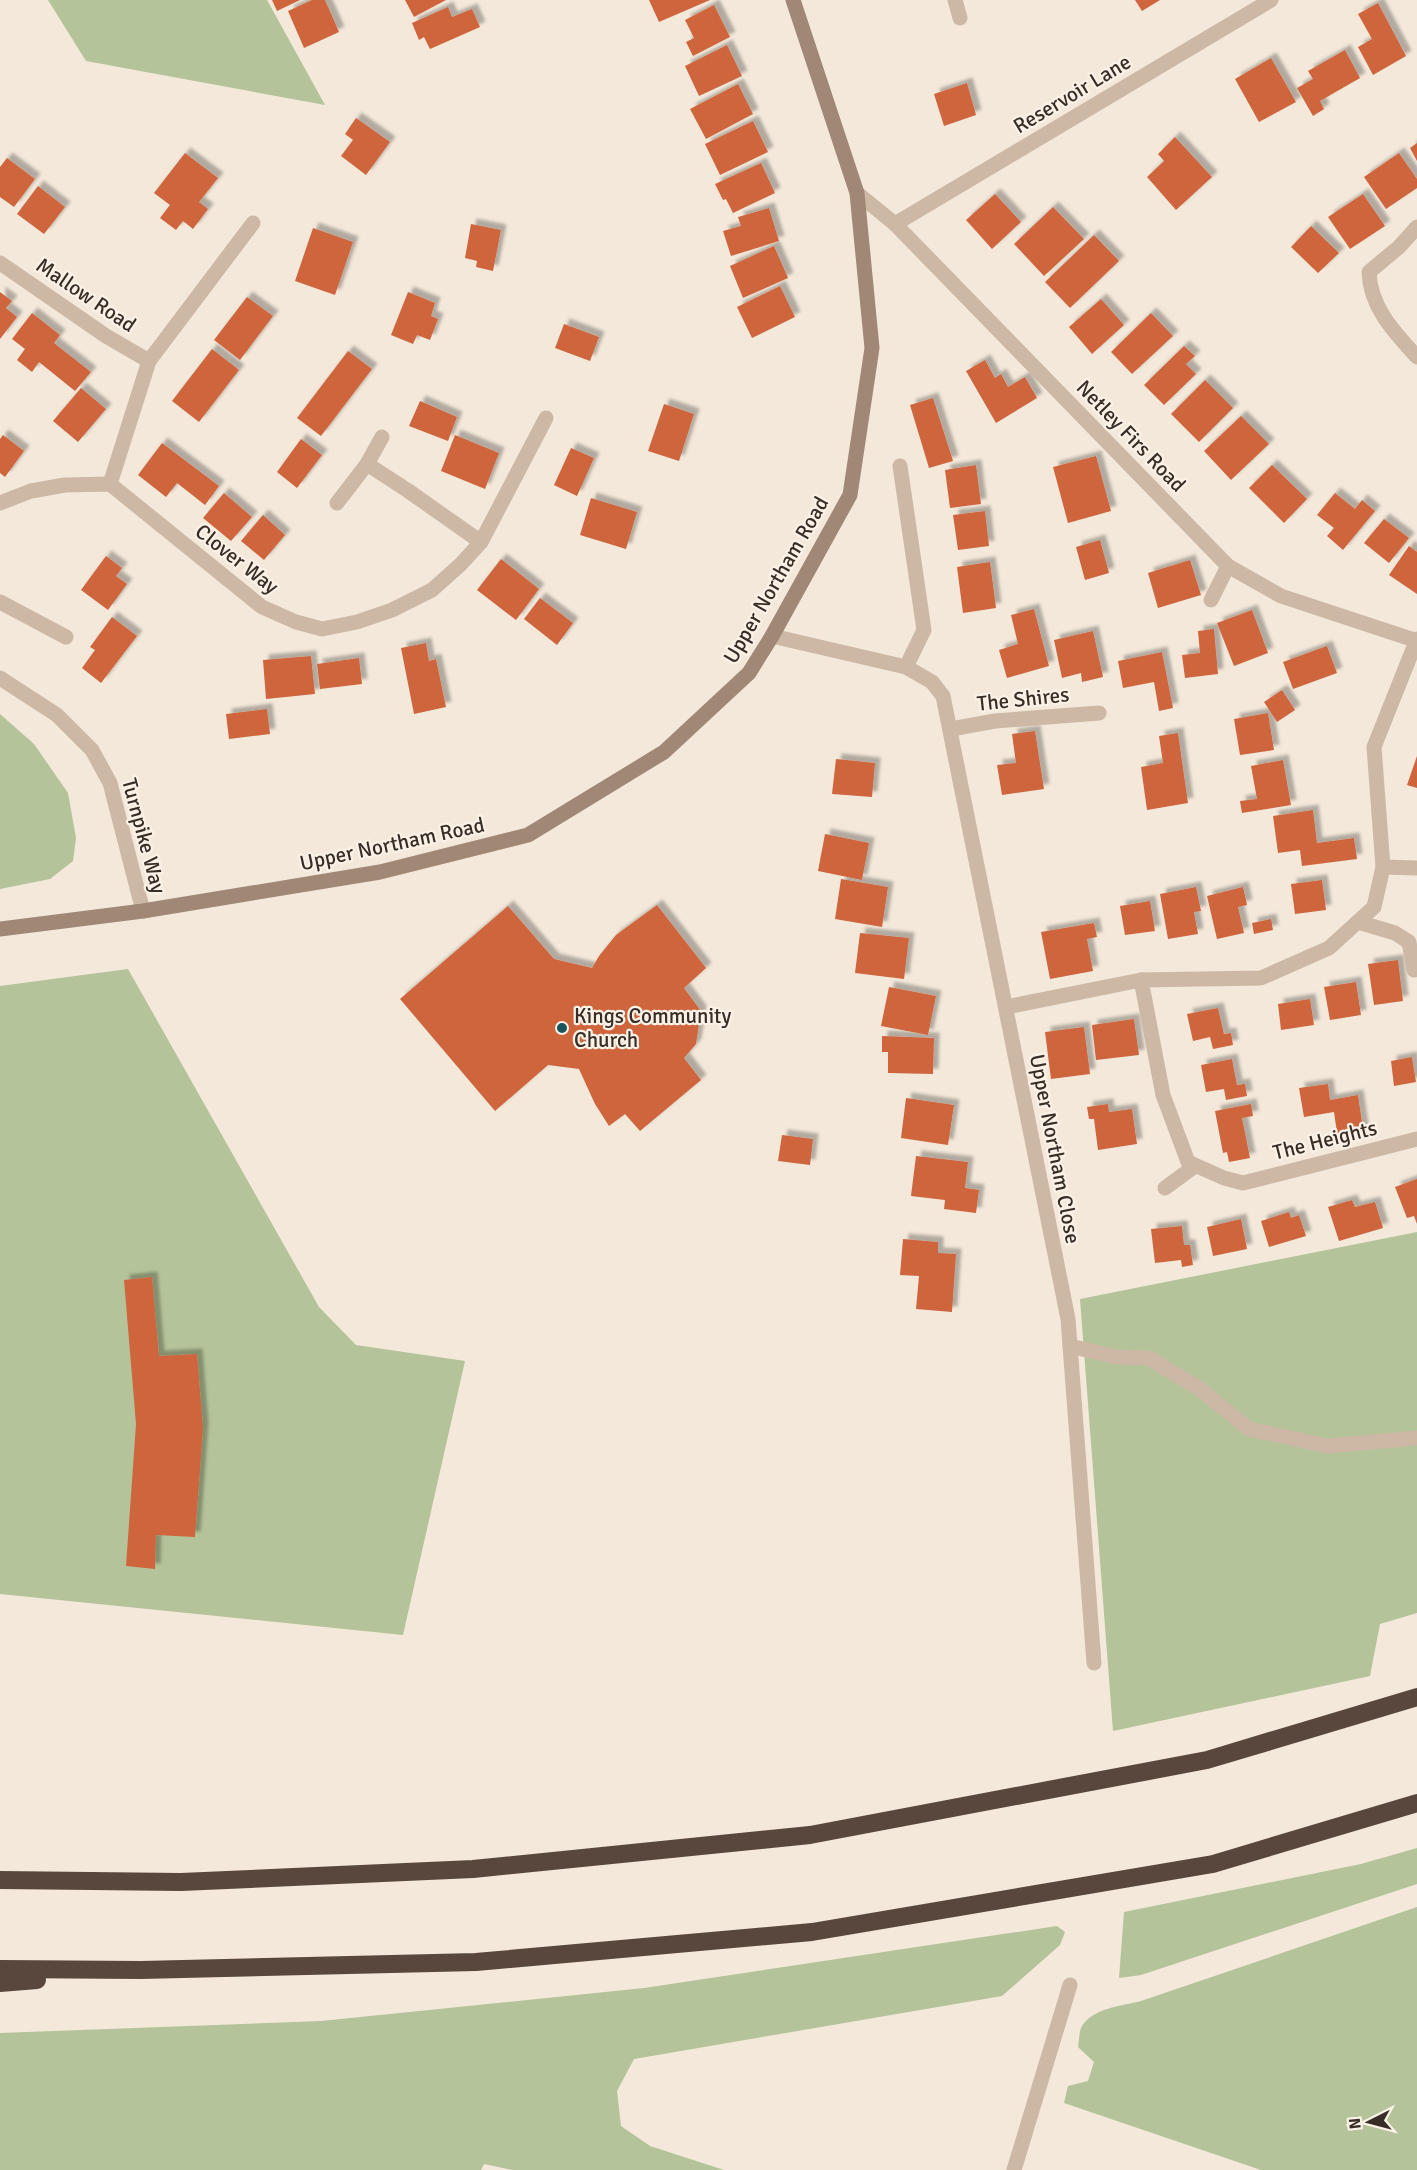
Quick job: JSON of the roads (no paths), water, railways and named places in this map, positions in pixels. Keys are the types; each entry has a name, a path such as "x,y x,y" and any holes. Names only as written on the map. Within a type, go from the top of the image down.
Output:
{"highway":[{"path":"0,1880 180,1882 472,1869 810,1835 1207,1760 1417,1697"},
{"path":"0,1969 141,1970 476,1962 812,1932 1213,1864 1417,1803"},
{"path":"0,1872 59,1881"},
{"path":"0,1983 141,1970"}],"main road":[{"name":"Upper Northam Road","path":"0,929 143,911 380,872 528,835 664,752 749,674 850,495 872,348 857,193 793,0"}],"street":[{"path":"955,0 960,18"},
{"name":"Reservoir Lane","path":"895,224 1271,0"},
{"name":"Netley Firs Road","path":"857,193 895,224 1228,566 1281,596 1417,640"},
{"path":"0,503 31,491 65,485 110,484 149,361 253,223"},
{"path":"1417,227 1369,272 1369,286 1386,322 1417,357"},
{"name":"Mallow Road","path":"0,263 106,336 149,361"},
{"name":"Clover Way","path":"110,484 262,607 296,622 322,629 357,622 392,610 432,590 461,564 481,542 546,418"},
{"path":"337,503 367,464 382,436"},
{"path":"367,464 481,542"},
{"path":"900,466 924,630 906,667"},
{"path":"1211,600 1228,566"},
{"path":"0,602 66,638"},
{"name":"Upper Northam Close","path":"772,636 906,667 932,682 943,696 1068,1318 1094,1663"},
{"path":"1006,1007 1141,980 1261,978 1329,948 1374,907 1383,867 1374,747 1417,640"},
{"name":"Turnpike Way","path":"0,678 57,715 92,750 110,783 143,911"},
{"name":"The Shires","path":"951,729 995,721 1099,713"},
{"path":"1383,867 1417,868"},
{"path":"1358,922 1395,933 1409,942 1414,970"},
{"path":"1141,980 1163,1095 1188,1162 1195,1166 1165,1188"},
{"name":"The Heights","path":"1195,1166 1243,1183 1417,1138"},
{"path":"1070,1346 1116,1357 1149,1358 1200,1389 1249,1429 1327,1446 1416,1437"},
{"path":"1014,2170 1070,1985"}],"place":[{"name":"Kings Community Church","path":"562,1028"}]}
